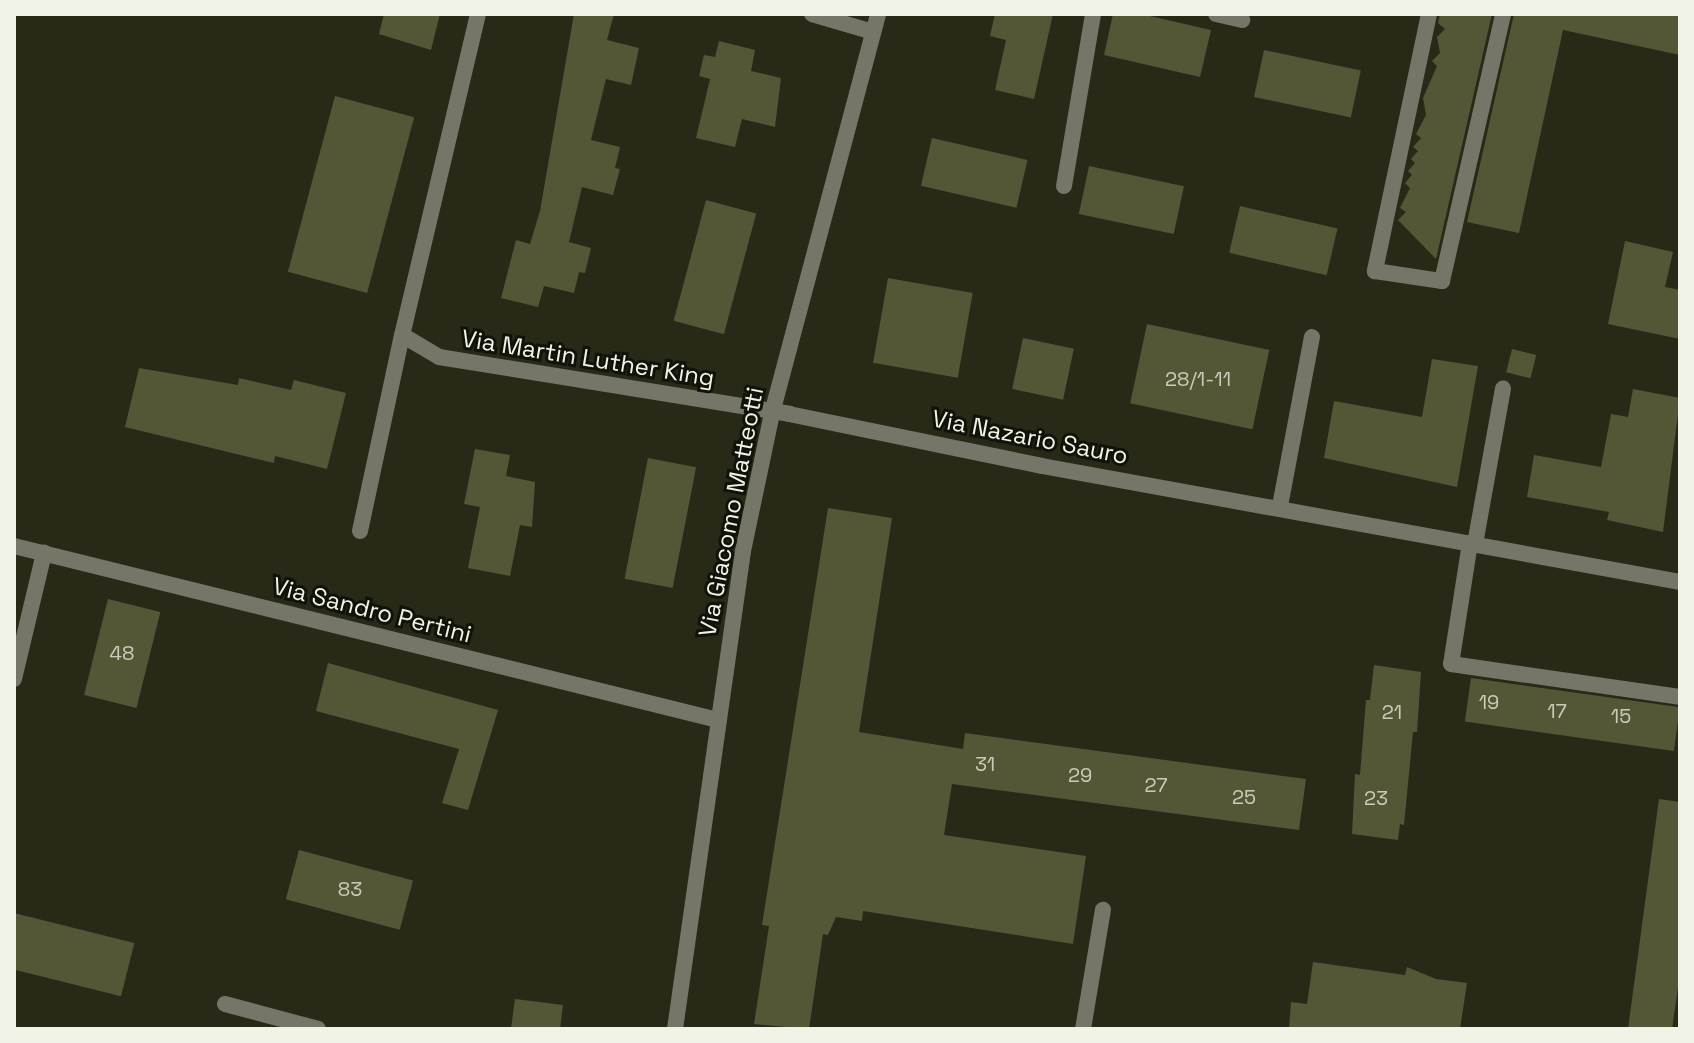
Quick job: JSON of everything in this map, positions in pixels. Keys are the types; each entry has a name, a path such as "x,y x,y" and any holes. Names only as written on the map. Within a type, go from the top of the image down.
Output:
{"street":[{"path":"360,531 402,335 478,14"},
{"path":"812,14 873,32"},
{"name":"Via Giacomo Matteotti","path":"675,1029 743,551 772,413 878,14"},
{"path":"1064,186 1093,14"},
{"path":"1216,14 1242,20"},
{"path":"1429,14 1375,271 1442,281 1503,14"},
{"name":"Via Martin Luther King","path":"402,335 439,357 772,413"},
{"path":"1280,506 1312,337"},
{"path":"1503,389 1451,664 1680,697"},
{"name":"Via Nazario Sauro","path":"772,413 1680,581"},
{"name":"Via Sandro Pertini","path":"14,546 718,720"},
{"path":"14,679 44,553"},
{"path":"1083,1029 1103,910"},
{"path":"225,1004 318,1029"}],"building":[{"path":"384,14 440,14 431,50 379,34"},
{"path":"574,14 614,14 607,40 639,48 631,85 606,79 591,140 620,147 615,168 620,169 613,195 582,187 569,242 591,248 585,273 579,272 574,293 544,286 538,307 501,298 516,240 530,244 540,211"},
{"path":"995,14 1053,14 1034,99 995,90 1006,40 990,36"},
{"path":"1113,14 1141,14 1211,30 1200,77 1104,55"},
{"path":"1440,14 1492,14 1436,259 1398,220 1406,212 1400,208 1410,188 1405,183 1412,175 1408,171 1415,163 1411,159 1418,151 1413,147 1421,138 1416,134 1426,115 1423,98 1437,66 1432,61 1440,53 1437,37 1445,29 1438,23"},
{"path":"1514,14 1680,14 1680,55 1563,30 1519,233 1467,222"},
{"path":"719,41 755,50 751,71 781,78 775,127 742,119 735,147 696,138 710,79 699,76 704,55 715,57"},
{"path":"1264,50 1361,71 1351,118 1254,97"},
{"path":"335,96 414,117 367,293 288,272"},
{"path":"932,138 1027,160 1016,208 921,186"},
{"path":"1089,166 1184,186 1174,234 1079,214"},
{"path":"706,200 756,213 724,334 674,321"},
{"path":"1240,206 1337,228 1327,275 1229,253"},
{"path":"1625,241 1673,252 1665,287 1680,290 1680,339 1608,324"},
{"path":"888,278 973,293 958,378 873,363"},
{"path":"1147,324 1269,350 1252,429 1130,403"},
{"path":"1023,338 1074,349 1063,400 1012,389"},
{"path":"1512,349 1536,355 1530,378 1506,372"},
{"path":"1432,359 1478,366 1457,487 1324,458 1334,401 1422,417"},
{"path":"139,368 238,385 239,378 291,390 294,380 346,393 327,469 275,456 274,463 125,427"},
{"path":"1633,389 1680,398 1663,532 1607,520 1609,512 1527,497 1534,455 1601,467 1611,414 1628,417"},
{"path":"475,449 510,455 506,476 535,482 532,527 520,525 510,576 468,568 480,507 464,504"},
{"path":"648,458 696,467 673,588 625,579"},
{"path":"828,508 892,518 859,732 963,749 965,733 1306,779 1299,830 952,784 944,835 1086,856 1073,944 863,911 862,921 836,917 828,935 823,934 809,1029 754,1024 769,926 762,925"},
{"path":"108,599 160,612 136,708 84,695"},
{"path":"328,663 498,710 468,810 442,803 459,749 316,711"},
{"path":"1374,665 1421,672 1417,732 1413,732 1404,825 1400,824 1398,840 1352,834 1355,774 1360,775 1366,700 1370,700"},
{"path":"1471,678 1680,707 1674,751 1465,722"},
{"path":"1659,799 1680,802 1680,974 1672,1029 1628,1029"},
{"path":"299,850 413,881 400,930 286,899"},
{"path":"14,913 134,943 121,996 14,970"},
{"path":"1313,962 1405,975 1407,967 1436,979 1467,983 1460,1029 1289,1029 1291,1002 1307,1004"},
{"path":"515,999 563,1005 560,1029 511,1029"}]}
